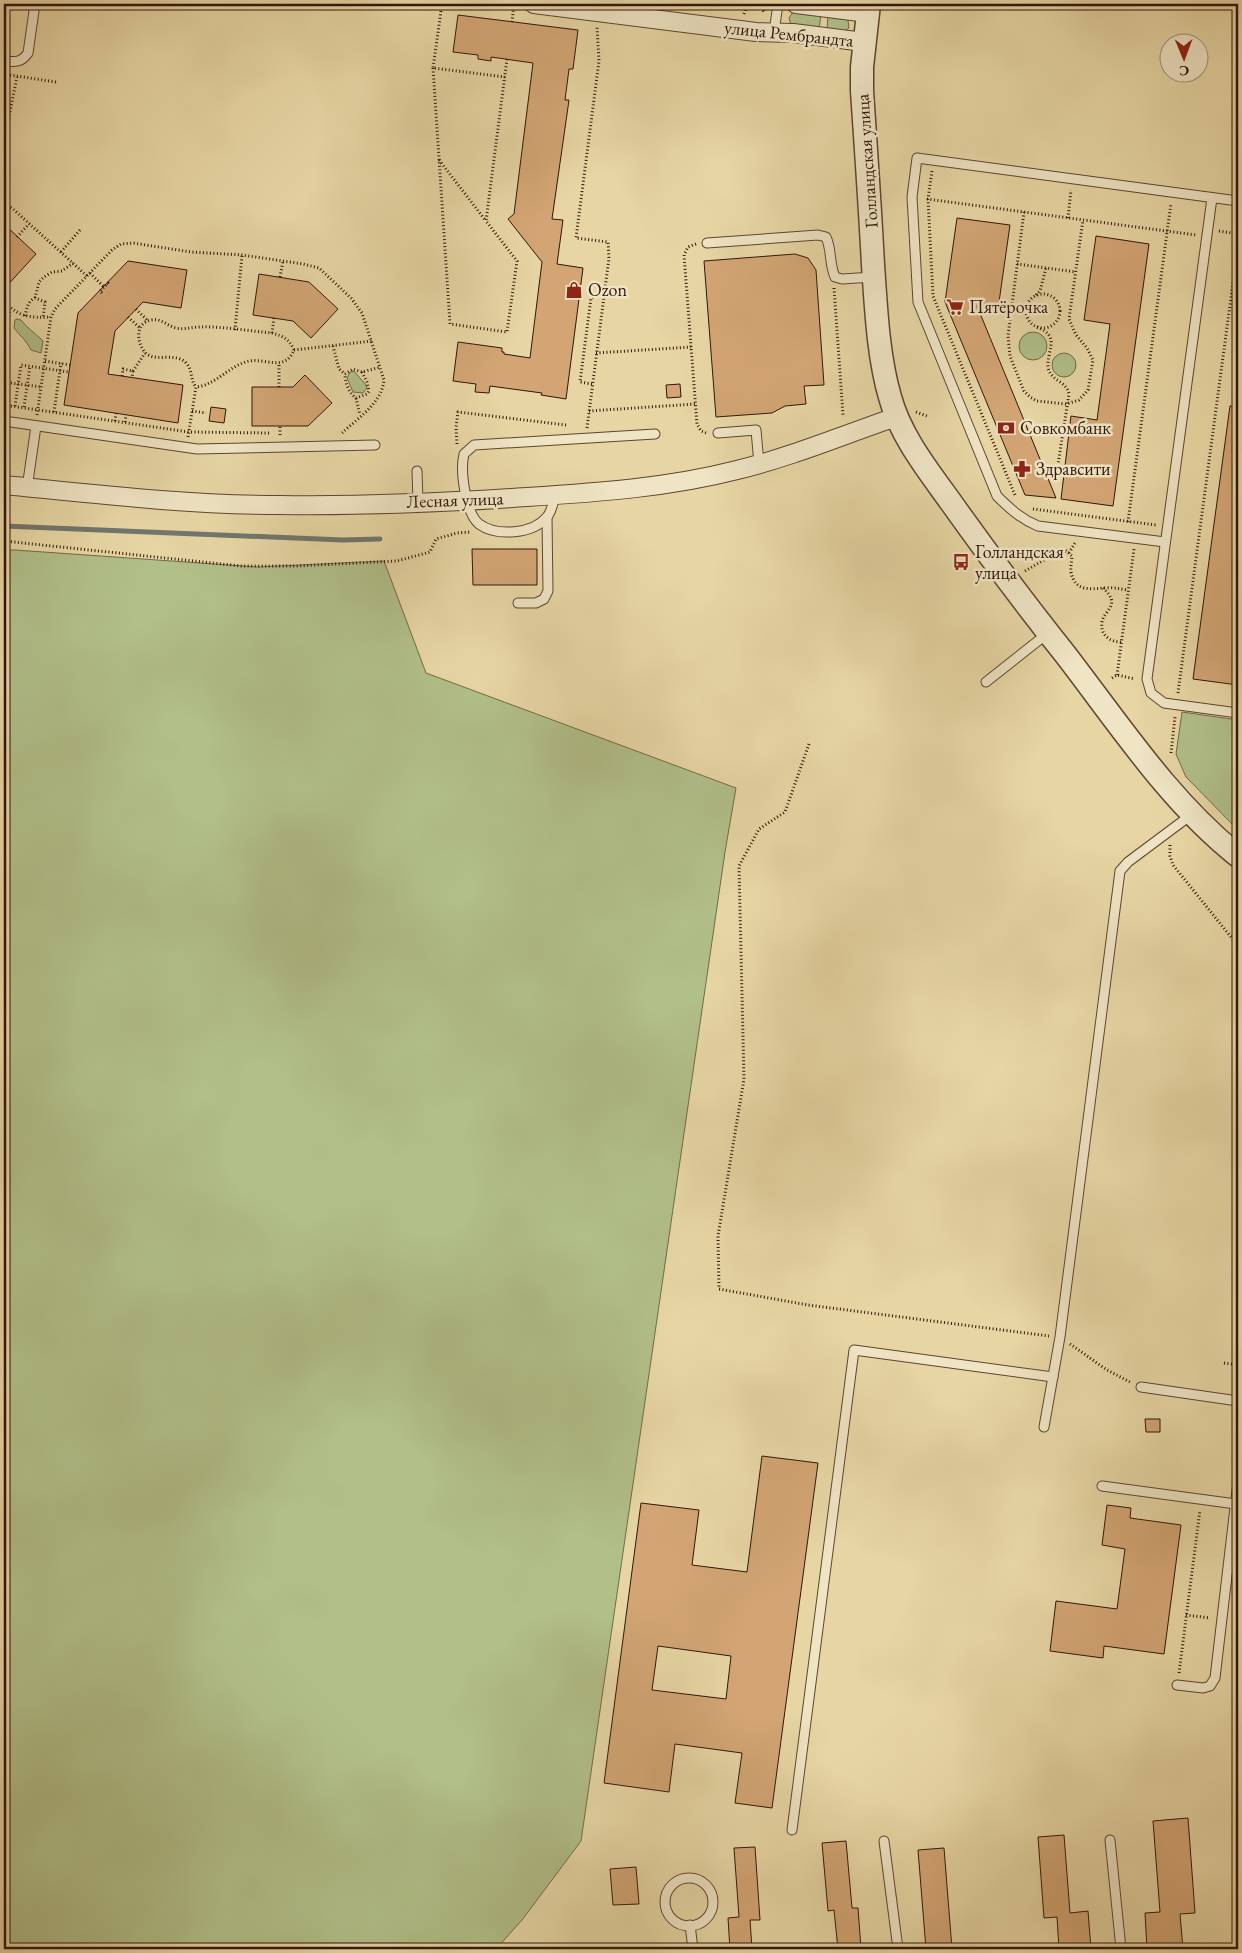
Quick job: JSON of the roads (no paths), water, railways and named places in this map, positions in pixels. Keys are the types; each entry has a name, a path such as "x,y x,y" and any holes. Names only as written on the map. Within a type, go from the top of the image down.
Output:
{"street":[{"name":"улица Рембрандта","path":"534,4 756,32 793,33 864,42"},
{"name":"улица Рембрандта","path":"796,4 868,8"},
{"name":"Голландская улица","path":"868,8 864,42 862,91 874,277 884,370 889,396 896,417 923,463 994,563 1048,633 1191,815 1238,856"},
{"name":"Лесная улица","path":"4,485 169,501 280,505 466,501 555,495 665,484 735,471 896,417"}],"lane":[{"path":"4,61 15,62 23,60 28,53 35,4"},
{"path":"774,32 778,4"},
{"path":"1165,542 1038,526 1026,521 1010,510 997,496 918,302 912,197 917,158 1238,201"},
{"path":"1212,198 1147,683 1151,693 1159,701 1238,713"},
{"path":"707,243 818,235 826,237 829,244 831,268 835,277 842,279 874,277"},
{"path":"4,421 197,449 375,445"},
{"path":"27,488 36,426"},
{"path":"718,433 756,430 759,464"},
{"path":"555,495 552,509 547,517 534,528 521,531 492,529 479,524 466,501 463,458 466,451 474,445 655,434"},
{"path":"417,472 418,502"},
{"path":"518,603 536,603 544,599 548,591 547,517"},
{"path":"986,682 1048,633"},
{"path":"1044,1427 1060,1337 1120,871 1128,862 1191,815"},
{"path":"792,1830 854,1350 1053,1377"},
{"path":"1140,1388 1238,1401"},
{"path":"1177,1685 1203,1688 1210,1686 1215,1678 1238,1482"},
{"path":"1102,1486 1236,1504"},
{"path":"1110,1840 1122,1949"},
{"path":"884,1841 898,1949"},
{"path":"684,1878 701,1881 712,1894 713,1903 711,1911 699,1923 690,1925 674,1920 668,1913 666,1905 666,1896 669,1888 684,1878"},
{"path":"690,1925 693,1949"}],"waterway":[{"path":"4,526 343,540 380,539"}],"place":[{"name":"Ozon","path":"574,290"},
{"name":"Пятёрочка","path":"955,307"},
{"name":"Совкомбанк","path":"1006,428"},
{"name":"Здравсити","path":"1022,469"},
{"name":"Голландская улица","path":"961,562"}]}
